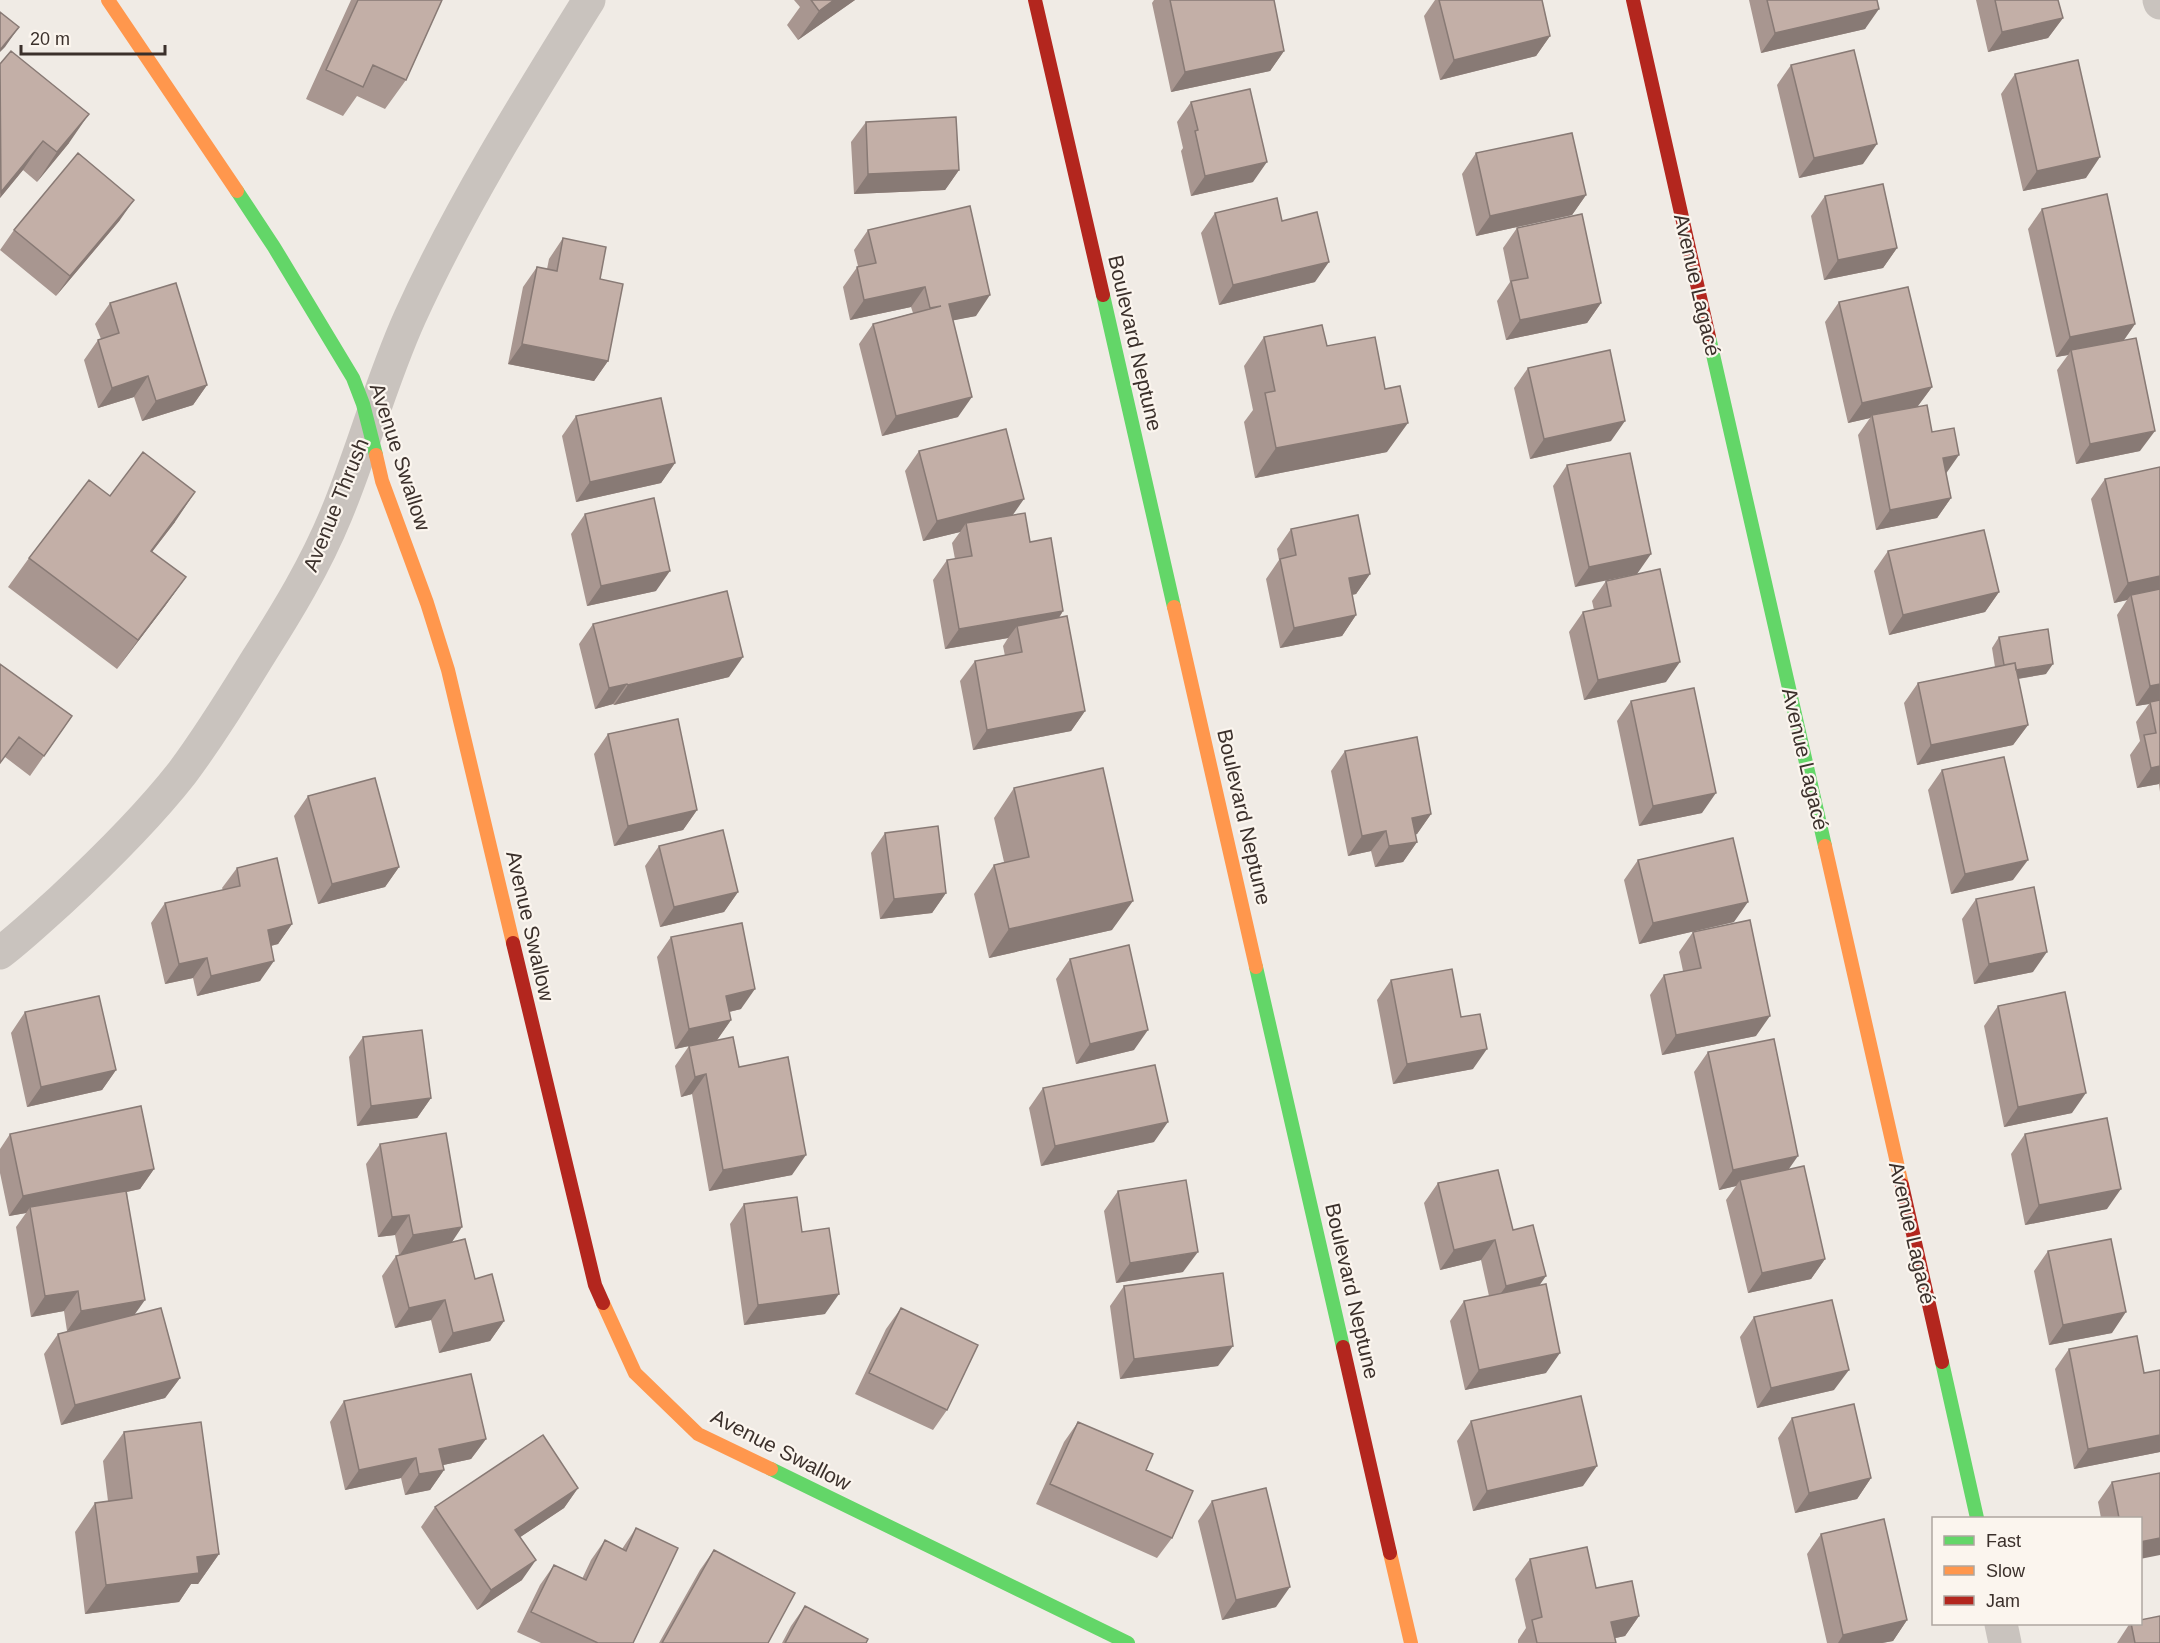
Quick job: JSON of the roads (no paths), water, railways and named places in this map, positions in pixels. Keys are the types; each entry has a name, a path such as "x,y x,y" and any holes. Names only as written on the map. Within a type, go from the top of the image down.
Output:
{"street":[{"name":"Avenue Swallow","path":"108,0 274,247 353,378 363,404 382,481 420,584 448,670 595,1285 635,1373 698,1434 1128,1643"},
{"name":"Avenue Thrush","path":"0,953 92,871 134,828 182,773 230,702 309,574 337,514 368,424 409,318 440,254 522,109 589,0"},
{"name":"Boulevard Neptune","path":"1035,0 1411,1643"},
{"name":"Avenue Lagacé","path":"1633,0 1977,1517"},
{"path":"2002,1625 2006,1643"}]}
